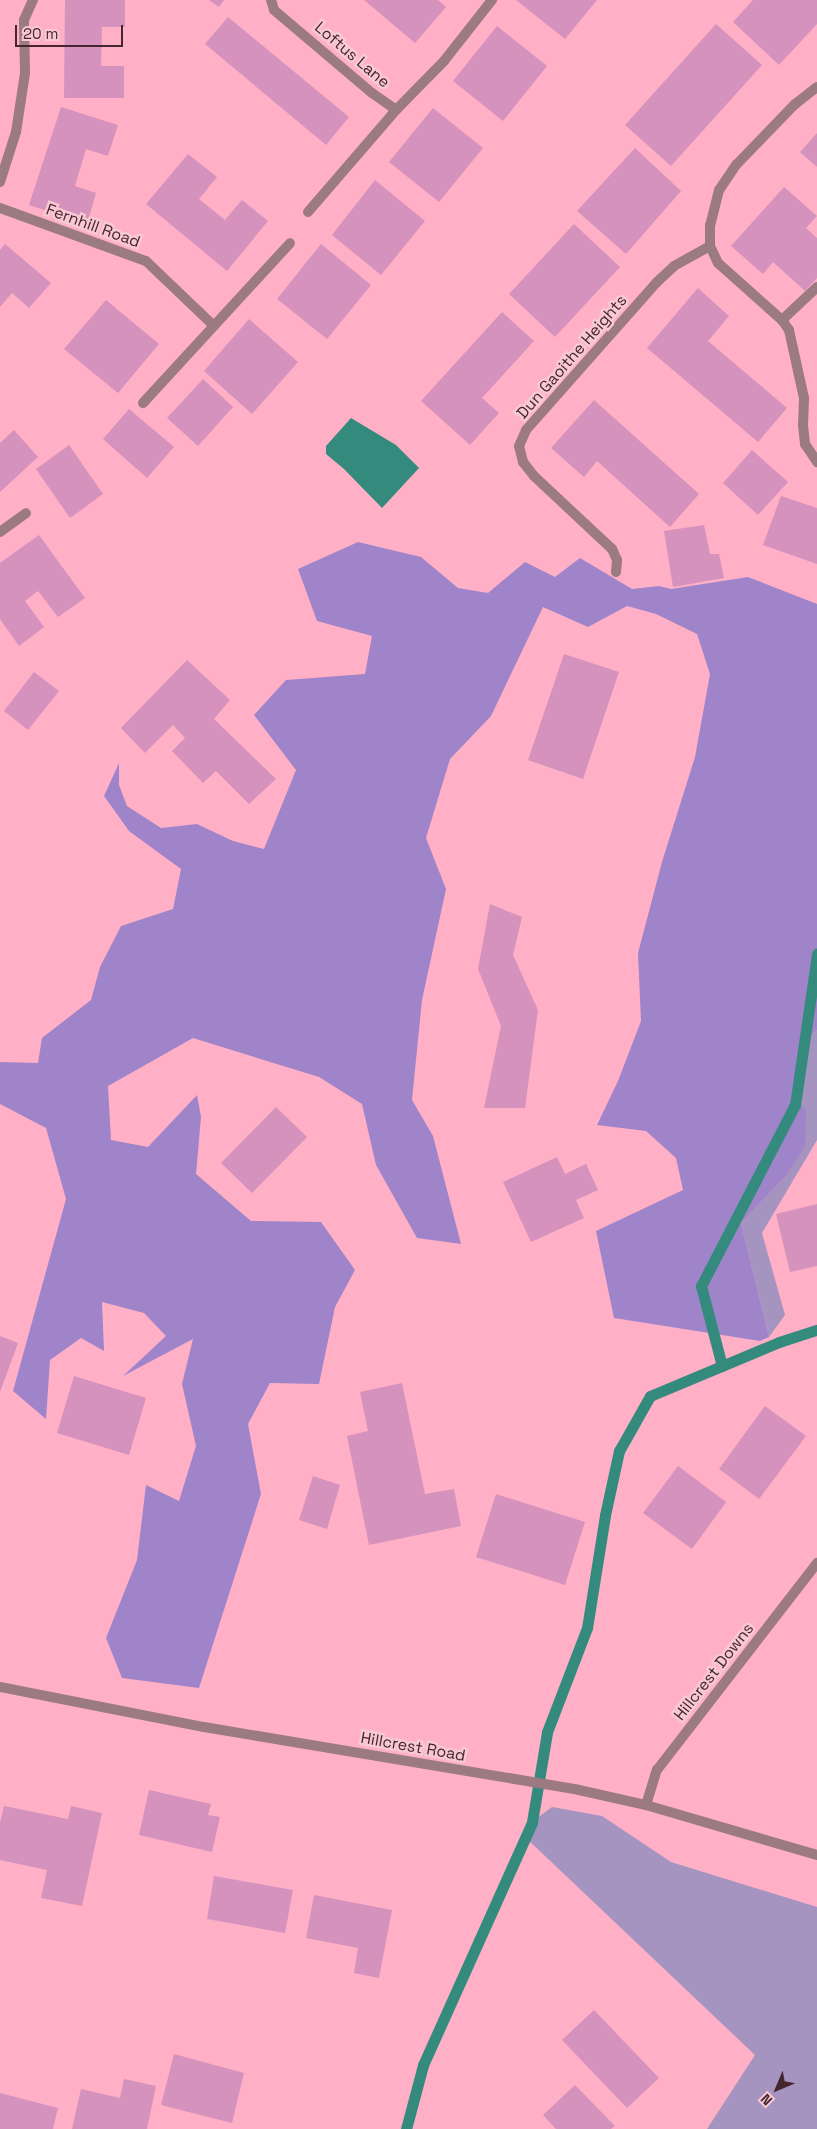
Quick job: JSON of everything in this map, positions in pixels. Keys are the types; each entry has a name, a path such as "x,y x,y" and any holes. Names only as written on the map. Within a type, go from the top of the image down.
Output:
{"street":[{"path":"0,182 16,132 25,73 24,20 33,0"},
{"name":"Loftus Lane","path":"271,0 274,10 372,93 396,110"},
{"name":"Loftus Lane","path":"308,212 396,110 444,61 492,0"},
{"path":"817,87 795,104 736,165 719,190 710,225 710,246 718,263 782,320 789,330 804,398 803,426 805,444 817,462"},
{"name":"Fernhill Road","path":"0,208 146,261 213,325"},
{"path":"143,403 290,243"},
{"name":"Dun Gaoithe Heights","path":"616,572 617,560 612,549 534,476 523,462 519,446 526,430 657,282 674,266 710,246"},
{"path":"782,320 817,287"},
{"path":"0,532 26,513"},
{"name":"Hillcrest Downs","path":"646,1805 657,1770 817,1563"},
{"name":"Hillcrest Road","path":"0,1687 204,1727 579,1790 646,1805 817,1855"}],"shaded area":[{"path":"351,418 396,445 419,468 382,508 344,469 326,454 326,446"},
{"path":"358,542 421,557 458,588 488,593 525,562 555,577 580,558 632,589 659,586 671,589 748,577 817,604 817,950 812,957 817,965 817,1030 801,1044 792,1096 806,1110 805,1146 786,1176 741,1223 769,1337 760,1341 614,1318 596,1231 683,1190 676,1158 646,1131 597,1125 618,1081 641,1021 638,953 662,862 695,757 710,674 697,634 656,614 627,606 588,627 543,607 491,716 450,759 426,838 446,889 422,1000 412,1100 433,1136 461,1244 417,1238 376,1165 362,1104 319,1077 193,1038 108,1086 111,1140 148,1147 197,1095 201,1117 196,1174 251,1221 321,1222 355,1270 335,1307 319,1384 270,1383 248,1424 261,1494 199,1688 122,1678 106,1638 137,1560 146,1485 179,1501 196,1446 182,1384 193,1339 123,1376 166,1336 144,1313 102,1302 104,1351 81,1338 50,1360 46,1419 13,1391 66,1199 46,1128 0,1104 0,1062 38,1063 42,1038 91,1000 100,967 121,926 173,909 181,869 129,831 104,796 119,763 119,785 127,806 161,828 197,824 233,841 264,849 296,770 254,715 286,680 365,674 372,636 317,621 298,569"},
{"path":"817,1030 817,1140 762,1233 785,1315 769,1337 741,1223 786,1176 792,1096 801,1044"},
{"path":"552,1807 602,1816 671,1862 817,1907 817,2129 707,2129 755,2055 525,1837 532,1822"}],"building":[{"path":"65,0 125,0 125,27 102,27 101,66 124,66 124,98 64,98"},
{"path":"209,0 224,0 219,7"},
{"path":"364,0 438,0 446,7 415,43"},
{"path":"516,0 597,0 565,39"},
{"path":"753,0 817,0 817,24 779,65 733,22"},
{"path":"228,17 349,117 326,145 205,44"},
{"path":"716,24 762,65 671,166 625,125"},
{"path":"497,26 547,66 503,121 453,81"},
{"path":"61,107 118,125 108,156 86,149 75,186 96,193 87,224 29,205"},
{"path":"433,108 483,148 439,202 389,162"},
{"path":"817,133 817,167 800,152"},
{"path":"635,148 681,191 626,254 577,211"},
{"path":"188,154 217,177 199,199 225,220 242,200 268,221 227,271 146,204"},
{"path":"375,180 425,221 381,275 332,235"},
{"path":"784,187 817,216 806,228 817,238 817,278 805,291 773,262 763,274 731,246"},
{"path":"574,224 620,267 555,337 509,294"},
{"path":"5,244 51,283 29,308 12,293 0,307 0,250"},
{"path":"321,244 371,285 327,339 277,299"},
{"path":"698,288 729,316 708,341 787,408 758,442 647,348"},
{"path":"106,300 159,344 118,393 64,349"},
{"path":"502,312 534,341 482,398 499,413 470,445 421,401"},
{"path":"249,319 298,362 252,414 204,371"},
{"path":"203,379 233,407 198,446 167,418"},
{"path":"594,400 699,494 670,527 597,461 584,477 551,448"},
{"path":"129,409 174,447 147,478 103,439"},
{"path":"14,430 38,457 0,492 0,443"},
{"path":"69,445 103,494 70,518 36,469"},
{"path":"752,450 788,482 758,515 723,483"},
{"path":"781,496 817,508 817,564 763,545"},
{"path":"704,525 710,554 719,554 724,578 673,587 664,531"},
{"path":"39,535 85,598 58,617 38,591 25,601 44,627 19,646 0,619 0,563"},
{"path":"564,654 619,672 583,779 528,760"},
{"path":"187,660 230,700 214,719 276,779 249,804 216,771 203,783 172,751 185,738 173,725 145,753 121,728"},
{"path":"34,672 59,691 28,730 4,711"},
{"path":"490,904 522,917 513,955 538,1010 525,1108 484,1108 501,1026 478,969"},
{"path":"276,1107 307,1137 252,1193 221,1163"},
{"path":"557,1157 565,1174 586,1164 598,1190 576,1200 584,1218 531,1242 503,1182"},
{"path":"817,1204 817,1266 790,1272 776,1214"},
{"path":"0,1336 18,1343 0,1392"},
{"path":"74,1376 146,1398 129,1455 57,1433"},
{"path":"402,1383 425,1494 454,1489 461,1526 369,1545 347,1436 368,1431 360,1392"},
{"path":"765,1406 806,1436 759,1499 719,1469"},
{"path":"678,1466 726,1502 692,1549 643,1513"},
{"path":"313,1476 340,1485 327,1529 299,1520"},
{"path":"496,1494 585,1522 565,1585 476,1557"},
{"path":"149,1790 211,1804 208,1815 220,1817 212,1852 139,1835"},
{"path":"4,1806 68,1819 71,1806 102,1813 82,1906 41,1898 47,1870 0,1860 0,1823"},
{"path":"214,1876 293,1890 285,1933 207,1919"},
{"path":"314,1895 392,1910 379,1978 354,1973 358,1948 306,1938"},
{"path":"594,2010 659,2078 627,2108 562,2040"},
{"path":"174,2054 244,2073 232,2123 161,2105"},
{"path":"124,2079 156,2086 147,2129 72,2129 81,2089 120,2098"},
{"path":"575,2085 615,2126 611,2129 556,2129 543,2115"},
{"path":"0,2093 58,2108 53,2129 0,2129"}],"waterway":[{"path":"722,1366 701,1286 795,1105 817,954"},
{"path":"406,2129 423,2065 532,1822 547,1732 587,1628 605,1515 619,1451 650,1396 779,1342 817,1330"}]}
